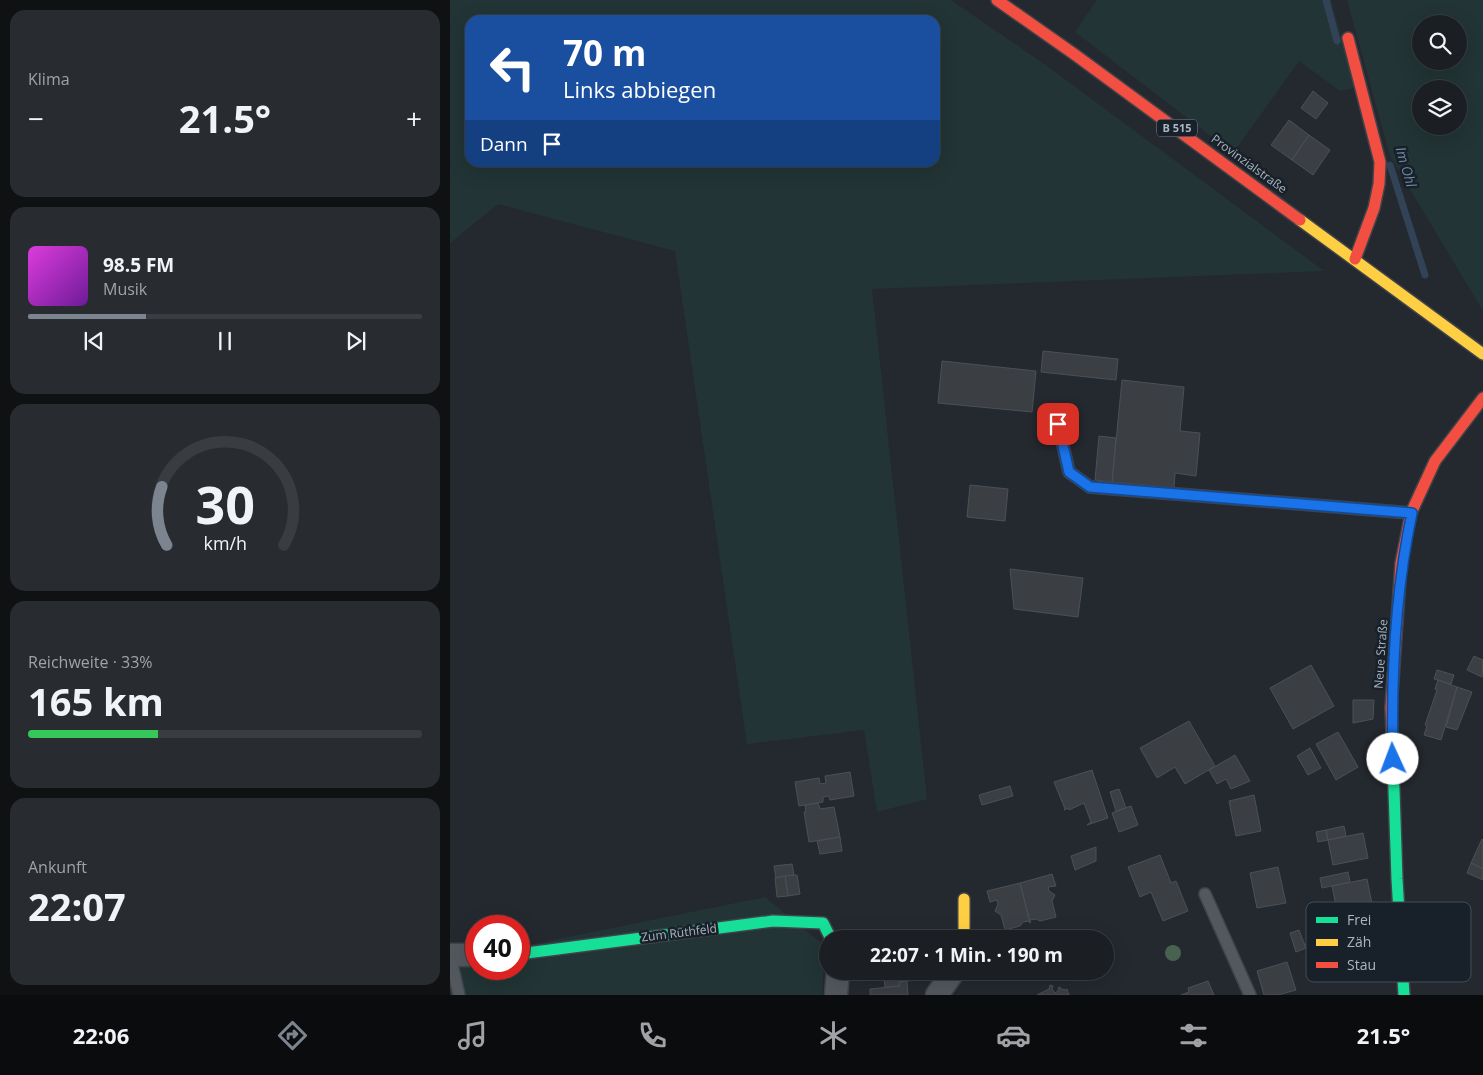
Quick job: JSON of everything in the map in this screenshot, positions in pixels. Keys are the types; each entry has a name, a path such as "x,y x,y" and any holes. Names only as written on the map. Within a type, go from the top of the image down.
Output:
{"street":[{"name":"Provinzialstraße","path":"996,0 1074,54 1483,354"},
{"path":"1348,38 1380,162 1379,184 1374,208 1355,259"},
{"name":"Neue Straße","path":"1398,902 1391,708 1402,563 1412,513 1435,461 1483,398"},
{"path":"964,899 964,930"},
{"name":"Zum Rüthfeld","path":"530,953 773,921 823,923 826,930"},
{"path":"450,955 465,955"},
{"path":"836,995 837,980"},
{"path":"937,995 948,980"},
{"name":"Neue Straße","path":"1403,982 1404,995"}],"lane":[{"path":"1058,424 1069,472 1090,487 1412,513"},
{"path":"1205,894 1250,995"},
{"path":"450,955 460,995"}],"shaded area":[{"path":"450,0 951,0 1043,63 1324,271 872,289 927,799 877,812 864,730 747,744 675,251 498,204 450,243"},
{"path":"1097,0 1331,0 1355,86 1351,89 1340,91 1299,61 1233,153 1075,32"},
{"path":"1347,0 1483,0 1483,311 1390,156"},
{"path":"765,897 819,941 819,980 823,980 822,995 450,995 450,961 465,958 465,980 530,980 530,945"}],"building":[{"path":"1313,91 1328,103 1316,119 1301,108"},
{"path":"1289,120 1309,135 1292,160 1271,145"},
{"path":"1309,135 1330,150 1313,175 1292,160"},
{"path":"1043,351 1118,359 1116,380 1041,372"},
{"path":"942,361 1036,371 1032,412 938,403"},
{"path":"1122,380 1184,387 1180,431 1200,433 1196,476 1175,473 1174,488 1112,482"},
{"path":"1099,436 1116,438 1112,482 1095,480"},
{"path":"970,485 1008,489 1005,521 967,517"},
{"path":"1010,569 1083,578 1078,617 1014,609"},
{"path":"1474,656 1483,660 1482,677 1467,670"},
{"path":"1311,665 1334,706 1293,729 1270,688"},
{"path":"1437,670 1454,675 1451,684 1434,679"},
{"path":"1438,680 1457,687 1441,740 1424,735"},
{"path":"1457,687 1472,692 1457,730 1446,727"},
{"path":"1353,700 1374,700 1373,719 1353,723"},
{"path":"1189,721 1215,766 1185,784 1175,767 1157,778 1140,748"},
{"path":"1338,732 1358,767 1336,780 1316,744"},
{"path":"1310,748 1321,768 1308,775 1297,756"},
{"path":"1235,755 1250,781 1231,789 1226,779 1217,784 1209,770"},
{"path":"1092,770 1108,818 1087,825 1091,822 1084,803 1069,810 1069,808 1064,810 1054,782"},
{"path":"850,772 854,796 830,800 829,796 823,797 823,802 799,806 795,782 819,778 820,784 826,783 825,776"},
{"path":"1010,786 1013,796 982,805 979,795"},
{"path":"1119,789 1126,808 1116,811 1110,792"},
{"path":"1254,795 1261,831 1236,836 1229,801"},
{"path":"818,803 820,809 834,807 840,837 809,842 804,812 806,812 805,805"},
{"path":"1131,806 1138,825 1119,832 1112,813"},
{"path":"1344,826 1346,836 1328,840 1326,830"},
{"path":"1326,830 1328,840 1318,842 1316,832"},
{"path":"1363,833 1368,858 1333,865 1328,840"},
{"path":"840,837 842,851 820,854 817,841"},
{"path":"1483,840 1483,869 1471,863"},
{"path":"1096,847 1096,861 1075,870 1071,856"},
{"path":"1160,855 1171,883 1176,881 1188,911 1163,921 1151,892 1140,897 1128,867"},
{"path":"1471,863 1483,869 1483,880 1467,873"},
{"path":"792,864 794,875 776,878 774,866"},
{"path":"1278,867 1286,903 1257,908 1250,873"},
{"path":"1348,872 1350,882 1322,888 1320,878"},
{"path":"1052,874 1056,886 1048,887 1049,891 1055,895 1052,901 1056,917 1040,921 1036,919 1030,920 1030,923 1020,883"},
{"path":"797,875 800,894 788,896 785,876"},
{"path":"785,876 788,896 777,897 775,878"},
{"path":"1367,879 1372,902 1335,902 1332,886"},
{"path":"1020,883 1030,923 1029,921 1023,922 1020,926 1005,930 1001,915 995,911 998,904 997,900 990,902 987,891"},
{"path":"1299,930 1306,948 1296,952 1290,933"},
{"path":"1287,962 1296,990 1278,995 1264,995 1257,971"},
{"path":"884,980 916,980 899,982 900,986 885,987"},
{"path":"907,981 908,995 870,995 870,989 900,986 899,982"},
{"path":"1208,981 1214,995 1181,995 1189,992 1188,988"},
{"path":"1050,985 1053,986 1052,989 1055,993 1060,987 1061,989 1067,989 1069,995 1037,995 1049,989"}],"waterway":[{"name":"Im Ohl","path":"1326,0 1337,41"},
{"name":"Im Ohl","path":"1390,165 1425,275"}],"traffic: fast":[{"path":"1392,731 1398,902"},
{"path":"530,953 773,921 823,923 826,930"},
{"path":"1403,982 1404,995"}],"traffic: slow":[{"path":"1300,220 1483,354"},
{"path":"964,899 964,930"}],"traffic: jam":[{"path":"997,0 1074,54 1300,220"},
{"path":"1348,38 1380,162 1379,184 1374,208 1355,259"},
{"path":"1392,731 1391,708 1401,563 1411,513 1435,461 1483,398"}],"route":[{"path":"1058,424 1069,472 1090,487 1412,513 1402,563 1391,708 1393,759"}]}
